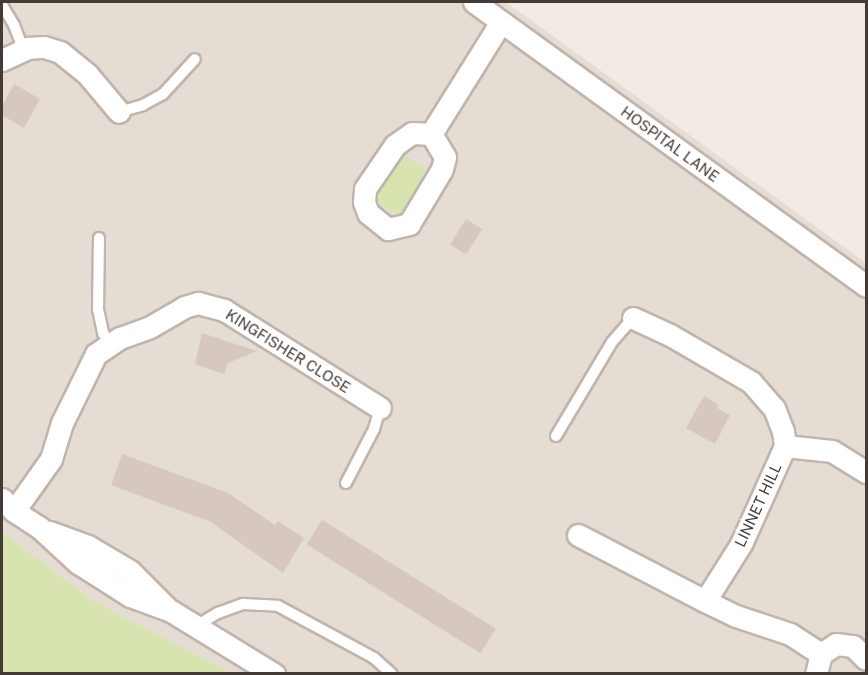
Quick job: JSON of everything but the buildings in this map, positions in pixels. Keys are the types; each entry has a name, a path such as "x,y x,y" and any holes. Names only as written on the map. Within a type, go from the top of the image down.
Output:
{"street":[{"name":"HOSPITAL LANE","path":"474,2 867,286"},
{"path":"432,134 501,22"},
{"path":"2,60 23,49 44,47 60,52 88,75 119,112"},
{"path":"412,132 432,134 445,157 442,170 409,224 388,229 368,213 364,202 365,189 395,145 412,132"},
{"name":"KINGFISHER CLOSE","path":"8,505 51,459 62,423 96,354 110,344 150,327 184,306 198,303 224,310 380,408"},
{"name":"LINNET HILL","path":"633,318 670,335 751,382 774,408 783,431 785,446 741,544 705,601"},
{"path":"785,446 832,451 867,472"},
{"path":"8,505 40,528 87,569 130,596 171,611 274,674"},
{"path":"578,535 736,616 790,634 818,664 827,648 844,644 864,651"}],"lane":[{"path":"2,5 14,25 23,49"},
{"path":"119,112 143,105 163,94 195,59"},
{"path":"99,238 98,309 103,333 110,344"},
{"path":"556,436 612,342 633,318"},
{"path":"346,483 374,429 380,408"},
{"path":"196,626 218,613 243,604 278,606 374,658 392,674"}],"shaded area":[{"path":"2,2 506,2 866,263 866,673 231,673 90,599 2,532"}],"green space":[{"path":"398,155 405,156 431,173 408,215 399,216 374,200 375,188"},
{"path":"2,532 90,599 231,673 2,673"}]}
